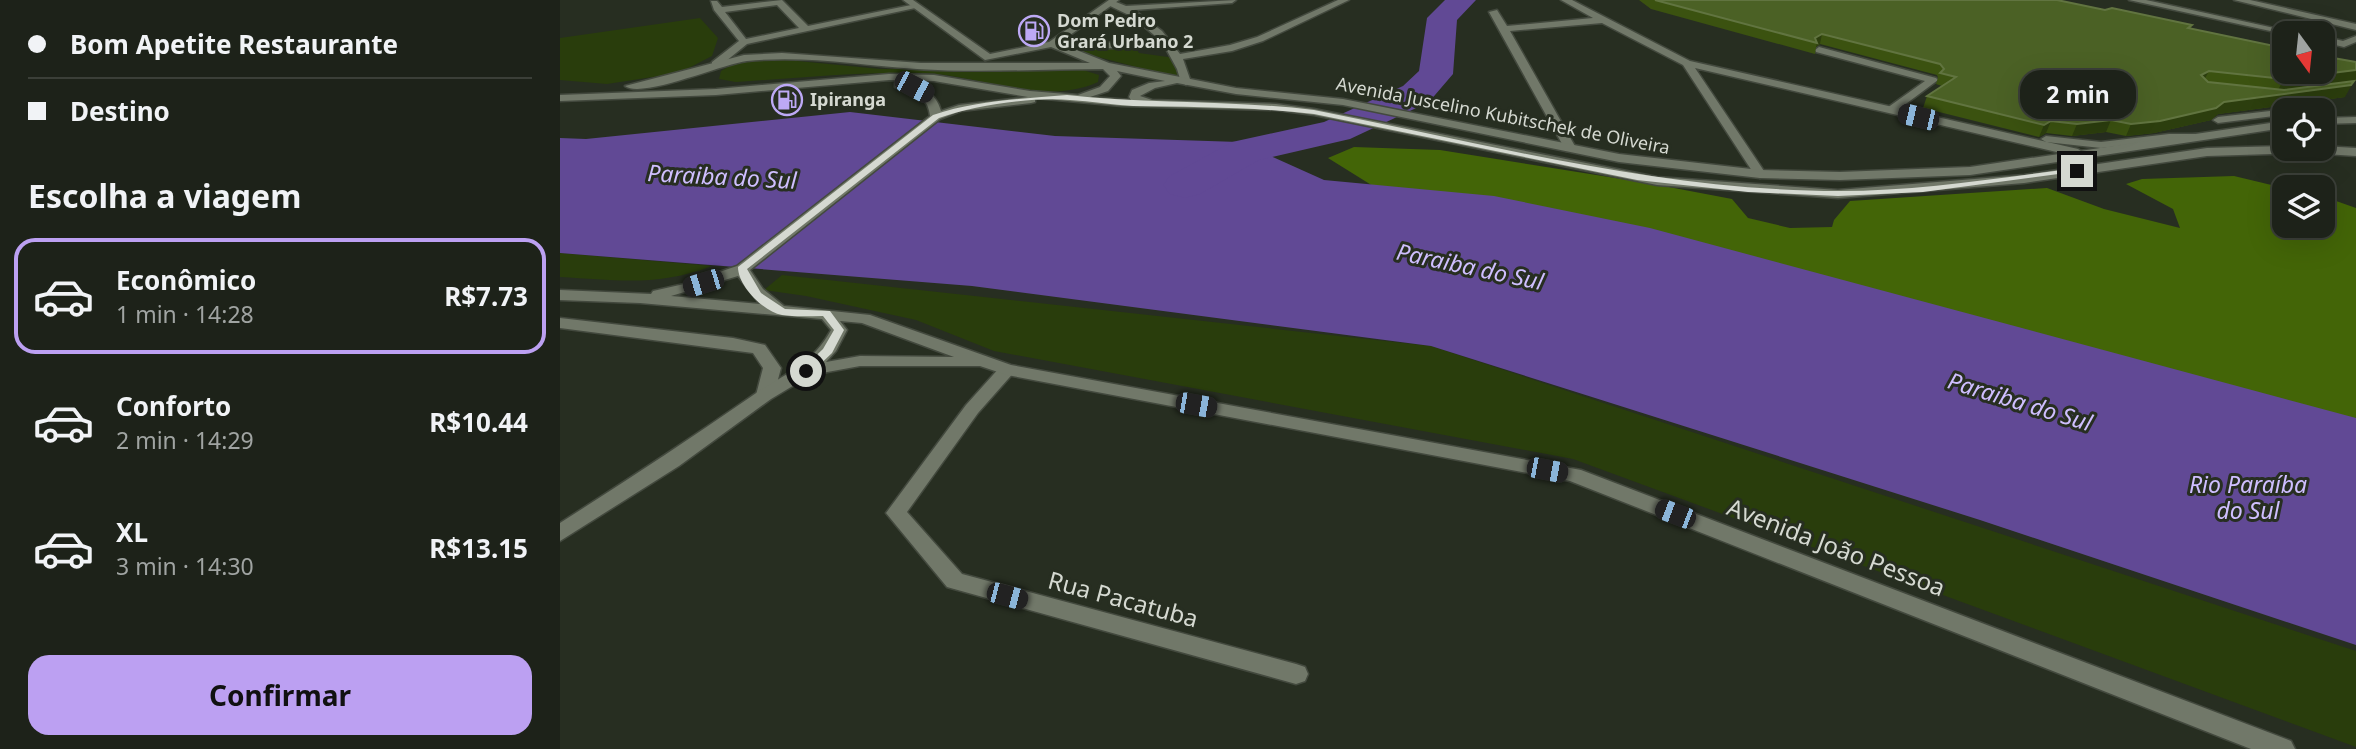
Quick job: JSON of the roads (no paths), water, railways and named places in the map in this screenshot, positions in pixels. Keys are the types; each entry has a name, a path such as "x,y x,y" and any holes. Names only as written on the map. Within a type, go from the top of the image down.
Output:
{"street":[{"path":"712,0 744,42"},
{"path":"906,0 989,58"},
{"path":"1127,8 1232,0"},
{"path":"1179,57 1233,48 1260,39 1345,0"},
{"path":"1565,0 1687,63 2078,153"},
{"path":"2133,0 2272,29"},
{"path":"2238,0 2356,27"},
{"path":"1056,46 1113,1 1127,8 1168,44 1179,57 1186,82 1142,88 1134,97 1139,101 1183,105"},
{"path":"718,10 779,2 806,30"},
{"path":"741,89 701,81 704,73 744,42 916,7"},
{"path":"1494,12 1570,148"},
{"path":"1505,29 1604,20"},
{"path":"2335,42 2344,44 2356,39"},
{"path":"941,66 1056,46 1168,44"},
{"path":"560,295 640,298 688,288 745,266 934,118 959,108 990,103 1088,95 1113,82 1116,76 1106,66 1056,46"},
{"name":"Avenida Juscelino Kubitschek de Oliveira","path":"716,64 744,58 782,56 941,66 1106,66 1236,91 1343,102 1656,163 1760,174 1908,175 1970,170 2272,126"},
{"path":"1687,63 1760,174"},
{"path":"560,87 617,87 657,83 716,64"},
{"name":"Avenida Juscelino Kubitschek de Oliveira","path":"741,89 888,77 934,78 1122,103 1276,107 1314,112 1657,181 1838,194 1923,190 2024,179 2207,152 2309,149 2356,152"},
{"path":"830,81 883,82 914,87 929,95 936,106 934,118"},
{"path":"560,98 741,89"},
{"path":"2335,121 2356,120"},
{"path":"745,266 749,285 757,295 782,312"},
{"name":"Avenida João Pessoa","path":"640,298 863,317 998,366"},
{"path":"806,371 828,351 839,330 826,313"},
{"path":"560,323 733,343 759,349 772,368 765,395"},
{"name":"Avenida João Pessoa","path":"560,533 672,461 765,395 806,371 860,361 998,366 1574,475 2282,749"},
{"name":"Rua Pacatuba","path":"998,366 972,409 896,513 955,581 1296,674"}],"lane":[{"path":"1819,50 1933,80 1891,110"},
{"path":"2218,120 2270,114"},
{"path":"2046,139 2101,145 2169,137 2196,137"}],"water":[{"name":"Rio Paraíba do Sul","path":"850,112 1055,136 1239,142 1324,180 1494,196 1650,228 2356,418 2356,645 1980,520 1431,346 972,286 560,253 560,138 586,139"}],"waterway":[{"path":"1185,185 1246,151 1336,131 1416,94 1436,74 1442,18 1462,0"}],"place":[{"name":"Dom Pedro Grará Urbano 2","path":"1034,31"},
{"name":"Ipiranga","path":"787,100"}],"water label":[{"name":"Paraiba do Sul","path":"722,177"},
{"name":"Paraiba do Sul","path":"1470,267"},
{"name":"Paraiba do Sul","path":"2020,402"}]}
